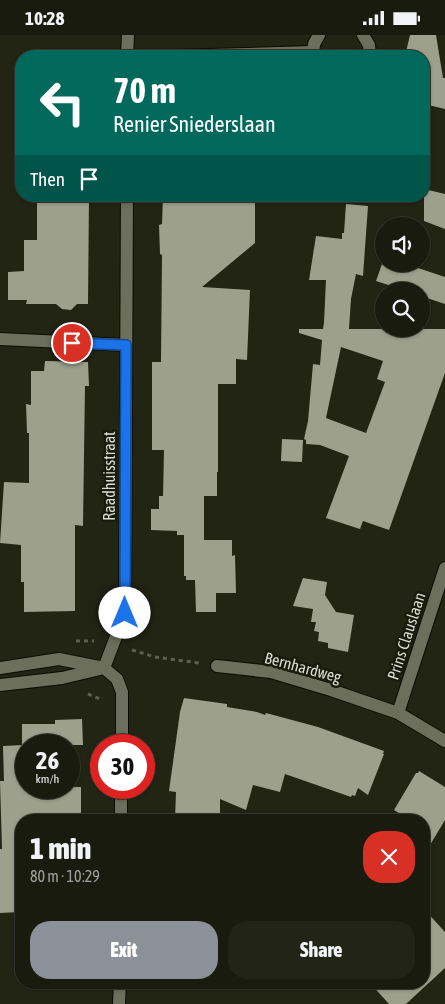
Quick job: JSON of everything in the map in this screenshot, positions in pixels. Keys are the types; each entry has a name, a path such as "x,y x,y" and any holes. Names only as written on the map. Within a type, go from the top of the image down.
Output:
{"street":[{"path":"127,50 128,35"},
{"path":"313,50 314,44 319,35"},
{"path":"363,35 369,45 369,50"},
{"name":"Raadhuisstraat","path":"104,668 125,613 127,202"},
{"path":"0,339 126,345"},
{"name":"Prins Clauslaan","path":"398,713 445,568"},
{"path":"0,667 59,659 104,668 117,679 122,692 122,734"},
{"name":"Bernhardweg","path":"217,666 271,672 331,690 398,713 445,741"},
{"path":"0,685 62,678 104,668"},
{"path":"121,799 121,814"},
{"path":"119,1004 120,989"}],"path":[{"path":"114,644 155,657 217,666"}],"building":[{"path":"410,35 436,35 443,78 445,78 445,109 430,105 430,50 406,50"},
{"path":"430,190 445,194 445,229 430,223 430,217 424,217 424,202 430,202"},
{"path":"37,202 89,202 88,304 77,304 71,310 62,309 56,304 26,304 27,300 8,300 8,272 24,271 24,240 37,240"},
{"path":"163,202 255,202 255,243 202,287 250,290 247,360 236,359 236,384 218,384 217,496 204,496 204,540 232,540 232,556 235,555 236,593 216,593 216,612 196,612 195,580 186,580 186,576 184,576 184,535 177,535 177,531 151,530 151,509 159,509 159,496 163,496 164,450 152,450 152,362 161,362 162,255 160,254 159,225 162,224"},
{"path":"346,204 368,206 363,276 356,274 351,299 349,329 375,329 375,337 430,337 430,329 445,329 445,373 389,530 363,521 360,529 326,518 349,456 320,445 306,444 304,439 308,421 313,364 320,365 322,340 299,333 299,329 323,329 324,322 326,280 309,280 316,236 342,239 342,233 344,233","holes":["341,347 383,361 377,379 385,382 366,433 326,418"]},
{"path":"379,272 430,272 445,277 445,304 430,299 430,282 376,281"},
{"path":"45,361 88,362 89,386 85,386 83,526 75,525 75,611 24,612 24,582 21,582 21,545 0,543 4,482 29,483 29,433 27,433 26,404 31,405 31,371 44,371"},
{"path":"282,439 303,440 302,462 281,461"},
{"path":"303,578 327,582 325,595 336,612 354,615 348,652 328,648 328,643 318,641 319,632 314,631 316,622 311,622 313,609 293,606"},
{"path":"184,698 227,704 227,707 265,715 266,713 318,727 384,751 384,754 368,795 358,788 355,796 352,795 351,797 285,774 280,792 253,785 246,810 220,799 220,814 175,814 176,792 169,791 180,712"},
{"path":"82,719 83,745 80,745 80,734 22,734 22,724 55,724 55,720"},
{"path":"15,745 15,799 80,799 81,787 81,814 15,814 15,912 0,913 0,849 2,849 0,781 4,781 3,746"},
{"path":"419,771 445,787 445,820 430,845 430,814 400,814 394,810 416,773"},
{"path":"430,916 445,932 445,968 430,982"},
{"path":"375,989 422,989 406,1004 389,1004"}],"route":[{"path":"72,343 126,345 125,613"}]}
